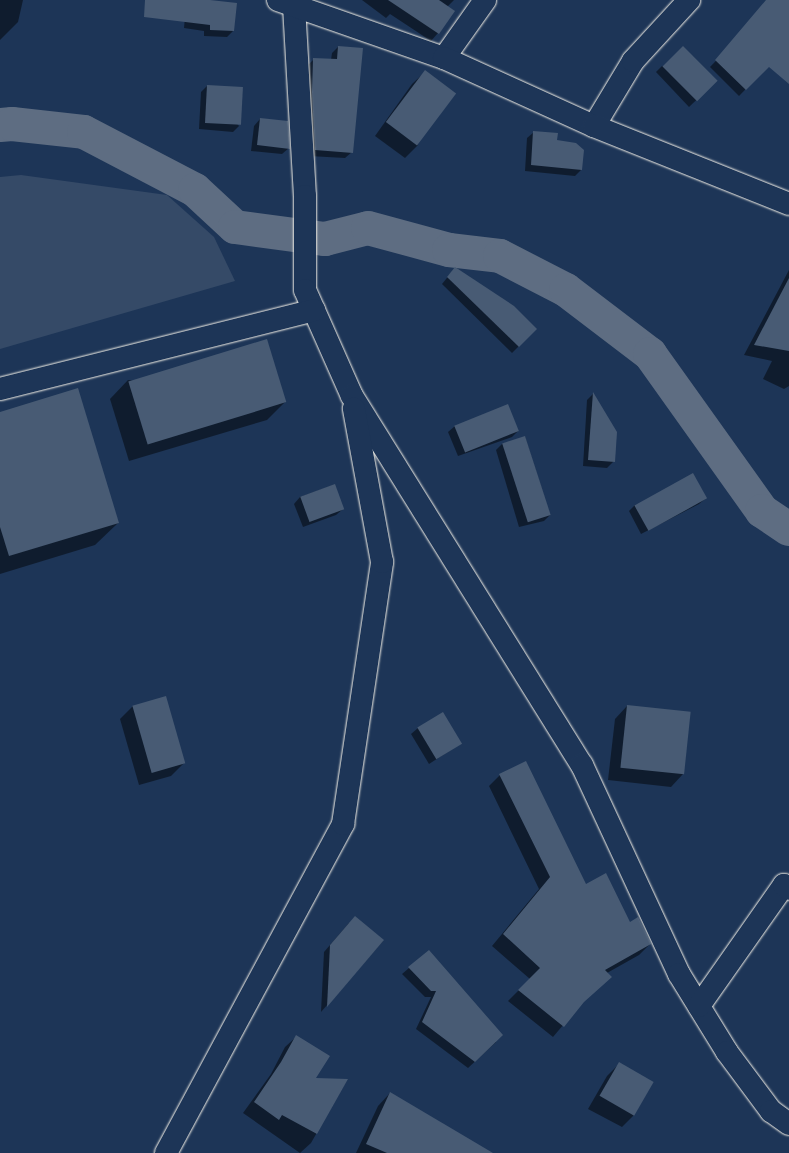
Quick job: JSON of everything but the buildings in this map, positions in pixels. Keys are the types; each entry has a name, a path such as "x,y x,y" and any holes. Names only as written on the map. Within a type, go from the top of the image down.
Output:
{"street":[{"path":"444,58 486,0"},
{"path":"594,126 633,61 689,0"},
{"path":"789,204 594,126 444,58 286,3 305,196 305,290 352,396 582,765 679,974 698,1006 727,1052 771,1111 789,1124"},
{"path":"0,389 314,310"},
{"path":"166,1153 343,824 382,562 352,396"},
{"path":"698,1006 784,885 789,889"}],"shaded area":[{"path":"21,175 167,195 214,237 235,281 0,349 0,177"}],"waterway":[{"path":"0,125 12,124 84,132 195,190 235,227 325,239 368,228 449,250 500,256 566,290 650,354 762,511 789,529"}]}
